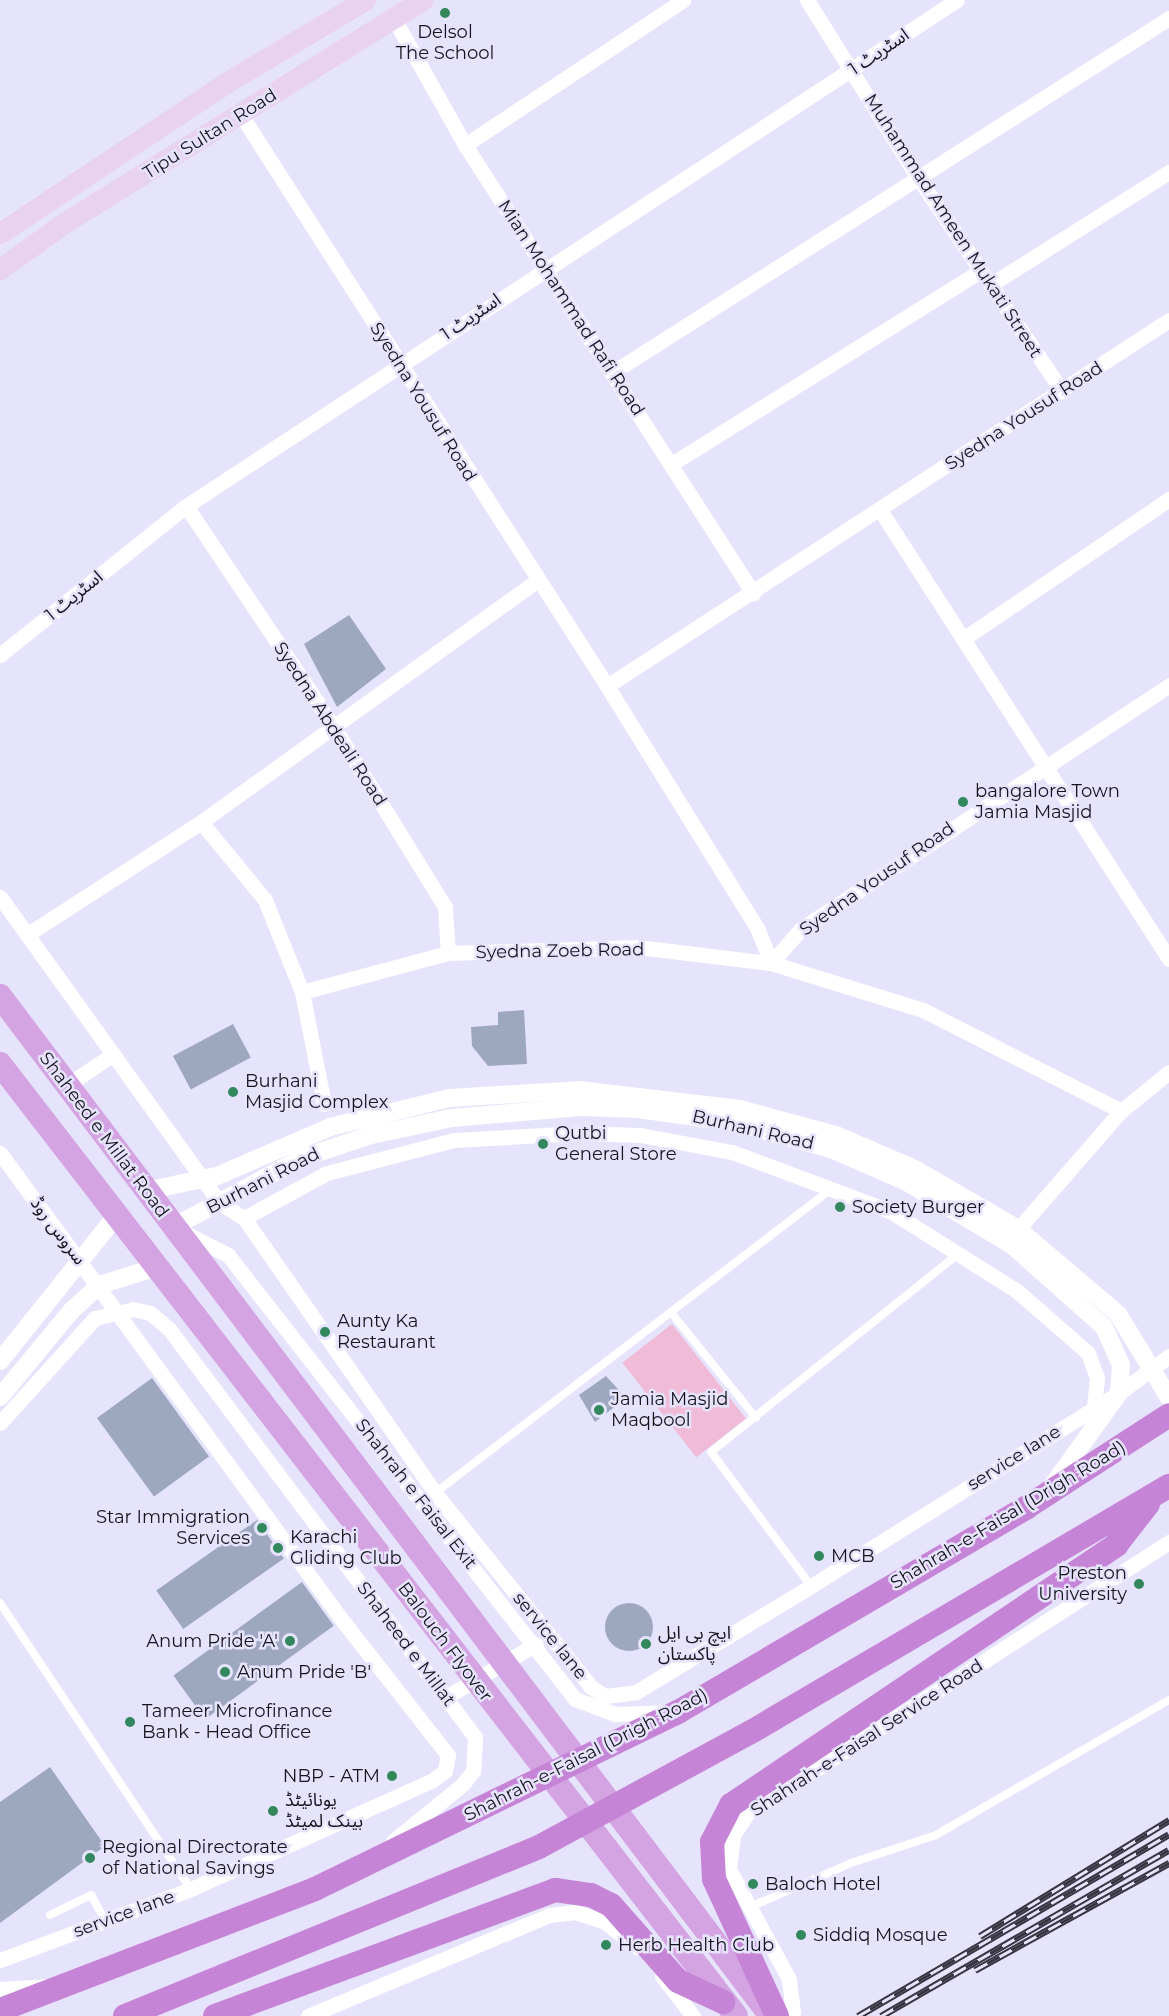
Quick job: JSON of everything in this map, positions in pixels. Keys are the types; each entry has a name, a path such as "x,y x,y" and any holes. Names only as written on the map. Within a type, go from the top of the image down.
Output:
{"highway":[{"name":"Shahrah-e-Faisal (Drigh Road)","path":"0,2010 349,1873 678,1712 1045,1494 1169,1415"},
{"path":"780,2015 714,1879 712,1842 731,1805 1116,1545 1160,1493"},
{"path":"125,2016 539,1847 751,1732 1077,1535 1160,1493"},
{"path":"215,2016 555,1890 591,1895 611,1905 678,1981 729,2009"}],"main road":[{"name":"Tipu Sultan Road","path":"0,233 224,84 365,0"},
{"name":"Tipu Sultan Road","path":"0,269 64,223 241,115 422,0"},
{"path":"224,84 241,115"},
{"name":"Shaheed e Millat Road","path":"0,996 207,1275"},
{"path":"0,1016 50,1082 70,1091"},
{"path":"0,1049 31,1091 35,1109"},
{"path":"0,1064 117,1215"},
{"name":"Balouch Flyover","path":"117,1215 729,2009"},
{"name":"Balouch Flyover","path":"207,1275 780,2015"}],"street":[{"path":"465,145 683,0"},
{"name":"Muhammad Ameen Mukati Street","path":"807,0 919,179 1062,391"},
{"name":"اسٹریٹ 1","path":"0,655 186,506 543,268 957,0"},
{"path":"613,372 1169,18"},
{"name":"Mian Mohammad Rafi Road","path":"394,19 465,145 543,268 673,463 753,593"},
{"name":"Syedna Yousuf Road","path":"241,115 537,581 607,687 758,930 771,963 801,929 1047,762 1169,686"},
{"path":"990,285 1169,172"},
{"path":"673,463 980,270"},
{"name":"Syedna Yousuf Road","path":"607,687 1169,320"},
{"path":"963,639 1169,499"},
{"name":"Syedna Abdeali Road","path":"186,506 333,724 445,907 448,953"},
{"path":"880,510 963,639 1047,762 1169,959"},
{"path":"28,934 201,822 333,724 537,581"},
{"path":"201,822 265,900 302,992 324,1104"},
{"name":"service lane","path":"0,897 205,1179 219,1202 244,1218 435,1493 591,1687 605,1696 636,1692 811,1586 1119,1393 1169,1356"},
{"name":"Syedna Zoeb Road","path":"302,992 448,953 638,947 771,963 923,1010 1121,1111"},
{"path":"70,1091 113,1054"},
{"path":"1018,1229 1121,1111 1169,1072"},
{"path":"145,1191 205,1179 330,1127 400,1107 521,1092 642,1094 740,1109 836,1135 915,1169 1018,1229 1118,1314 1169,1398"},
{"name":"Burhani Road","path":"173,1227 328,1148 452,1118 581,1107 737,1124 831,1149 904,1181 1012,1245 1104,1327 1121,1365 1119,1393"},
{"path":"244,1218 292,1187 369,1159 454,1140 524,1132 685,1142 834,1186 960,1252 1077,1341 1093,1365 1094,1407"},
{"name":"سروس روڈ","path":"0,1153 80,1263 117,1309"},
{"path":"0,1361 117,1215"},
{"name":"Shahrah e Faisal Exit","path":"173,1227 228,1255 536,1644 575,1699 593,1710 678,1712"},
{"path":"0,1397 72,1310 100,1286 157,1267"},
{"path":"0,1423 84,1325 117,1309"},
{"name":"service lane","path":"0,1960 191,1889 431,1781 445,1771 448,1755 342,1620 117,1309"},
{"name":"Shaheed e Millat","path":"117,1309 150,1313 169,1329 475,1737 473,1771 421,1821 349,1873"},
{"path":"1045,1494 1119,1393"},
{"name":"Shahrah-e-Faisal Service Road","path":"780,2015 789,1979 728,1862 733,1834 748,1813 1169,1542"},
{"path":"446,1697 536,1644"},
{"path":"308,2016 550,1915 575,1912 605,1922 644,1952 693,2016"},
{"path":"0,1989 66,1986"}],"lane":[{"path":"435,1493 673,1315 834,1186"},
{"path":"811,1586 711,1452 960,1252"},
{"path":"673,1315 756,1418"},
{"path":"0,1603 191,1889"},
{"path":"750,1907 851,1863 936,1835 1169,1700"},
{"path":"50,1915 91,1895 105,1920"}],"shaded area":[{"path":"672,1324 746,1419 696,1457 622,1363"}],"building":[{"path":"349,615 386,669 337,707 304,644"},
{"path":"524,1010 527,1064 488,1066 472,1046 471,1027 498,1025 498,1012"},
{"path":"233,1024 251,1058 191,1089 173,1056"},
{"name":"Jamia Masjid Maqbool","path":"606,1376 626,1398 595,1422 579,1395"},
{"path":"152,1378 209,1456 154,1496 97,1418"},
{"path":"257,1520 284,1559 183,1629 156,1591"},
{"path":"302,1582 334,1626 205,1719 173,1675"},
{"path":"629,1603 646,1610 653,1627 646,1644 629,1651 612,1644 605,1627 612,1610"},
{"path":"50,1767 105,1846 0,1923 0,1802"}],"railway":[{"path":"980,1936 1169,1820"},
{"path":"858,2016 1169,1834"},
{"path":"881,2016 1169,1850"},
{"path":"975,1970 1169,1863"}],"place":[{"name":"Delsol The School","path":"445,13"},
{"name":"bangalore Town Jamia Masjid","path":"963,802"},
{"name":"Burhani Masjid Complex","path":"233,1092"},
{"name":"Qutbi General Store","path":"543,1144"},
{"name":"Society Burger","path":"840,1207"},
{"name":"Aunty Ka Restaurant","path":"325,1332"},
{"name":"Jamia Masjid Maqbool","path":"599,1410"},
{"name":"Star Immigration Services","path":"262,1528"},
{"name":"Karachi Gliding Club","path":"278,1548"},
{"name":"MCB","path":"819,1556"},
{"name":"Preston University","path":"1139,1584"},
{"name":"Anum Pride 'A'","path":"290,1641"},
{"name":"ایچ بی ایل پاکستان","path":"646,1644"},
{"name":"Anum Pride 'B'","path":"225,1672"},
{"name":"Tameer Microfinance Bank - Head Office","path":"130,1722"},
{"name":"NBP - ATM","path":"392,1776"},
{"name":"یونائیٹڈ بینک لمیٹڈ","path":"273,1811"},
{"name":"Regional Directorate of National Savings","path":"90,1858"},
{"name":"Baloch Hotel","path":"753,1884"},
{"name":"Siddiq Mosque","path":"801,1935"},
{"name":"Herb Health Club","path":"606,1945"}]}
